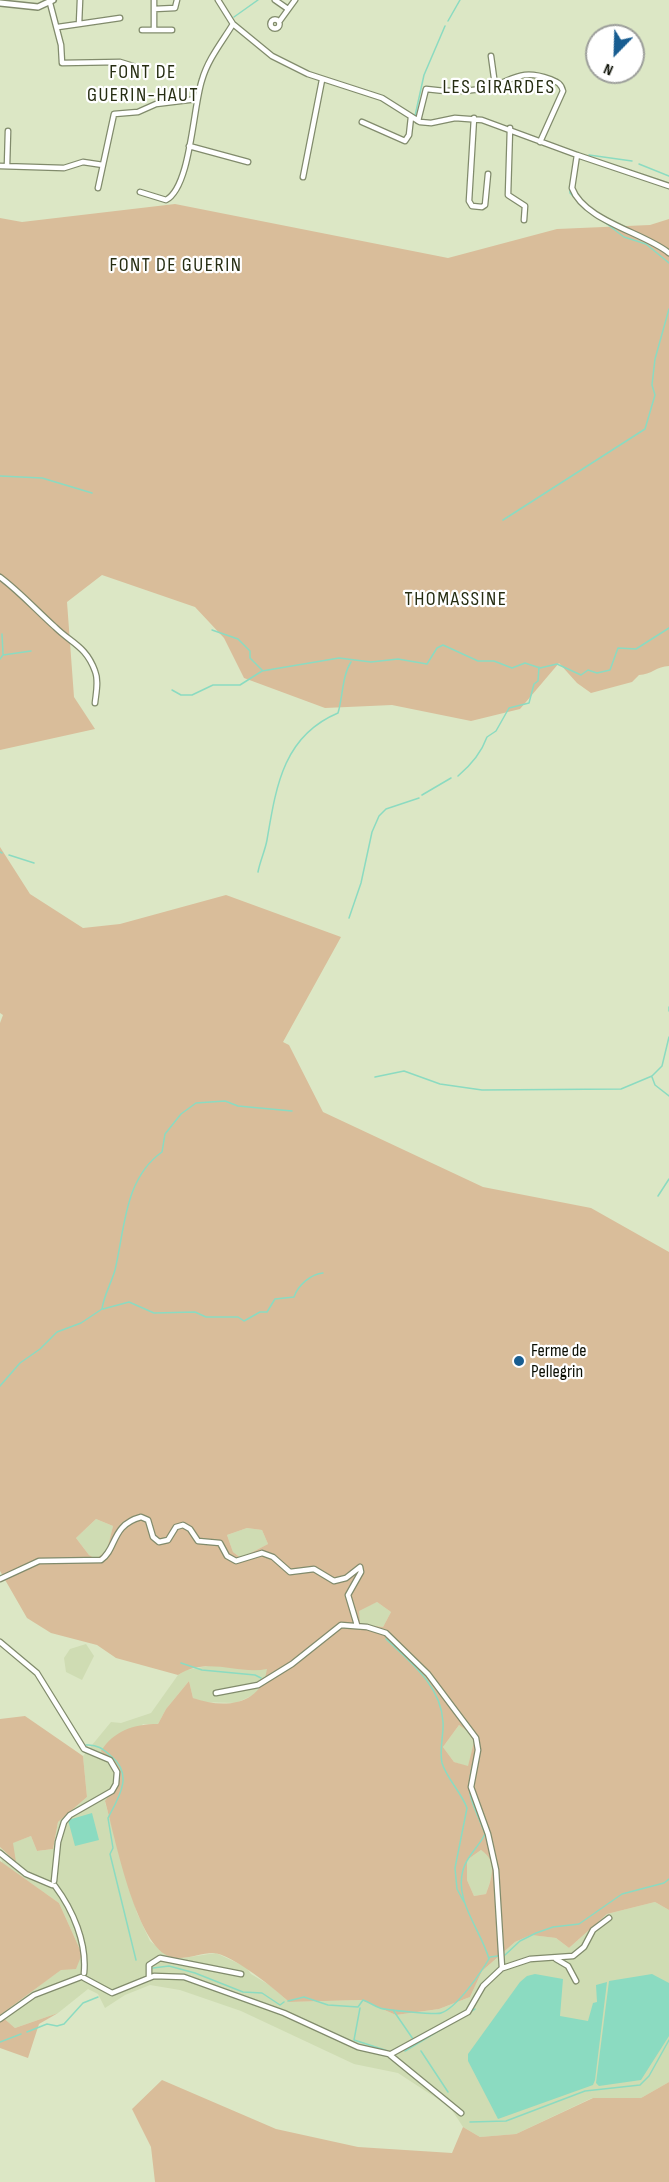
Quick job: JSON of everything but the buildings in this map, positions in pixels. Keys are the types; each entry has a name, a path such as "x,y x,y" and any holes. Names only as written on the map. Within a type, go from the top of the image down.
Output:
{"street":[{"path":"79,24 80,0"},
{"path":"154,0 154,30"},
{"path":"154,9 175,9 177,0"},
{"path":"218,0 233,24 272,56 322,80 378,97 418,121 428,124 451,118 474,118 510,128 540,142 669,186"},
{"path":"275,0 288,9"},
{"path":"279,22 295,0"},
{"path":"0,3 38,7 52,1 62,63 120,62 133,66"},
{"path":"58,27 120,18"},
{"path":"140,192 160,200 169,199 181,182 195,124 197,99 206,67 233,24"},
{"path":"142,30 172,30"},
{"path":"491,56 495,85"},
{"path":"418,121 425,90 456,93 495,85 526,73 539,75 561,85 563,94 540,142"},
{"path":"303,177 322,80"},
{"path":"98,188 114,114 136,112 148,106 197,99"},
{"path":"362,122 405,141 409,135 411,117"},
{"path":"474,118 469,201 471,206 482,207 486,204 488,174"},
{"path":"510,128 508,195 525,206 524,220"},
{"path":"7,166 8,131"},
{"path":"189,146 248,162"},
{"path":"576,155 572,185 576,195 624,230 669,253"},
{"path":"0,166 64,168 83,162 103,165"},
{"path":"0,577 20,592 55,627 73,639 87,656 97,677 95,703"},
{"path":"0,1579 24,1566 44,1560 101,1560 108,1554 118,1532 141,1517 148,1520 153,1537 159,1542 168,1540 176,1527 183,1525 190,1529 198,1541 220,1543 227,1556 236,1561 261,1553 273,1557 290,1572 314,1569 334,1581 346,1578 360,1567 361,1571 348,1595 357,1625"},
{"path":"216,1693 258,1685 292,1664 336,1628 357,1625 382,1630 394,1640 428,1674 476,1738 478,1750 471,1788 488,1834 496,1870 502,1968"},
{"path":"0,1642 38,1673 84,1749 110,1761 117,1772 117,1784 112,1791 70,1815 64,1822 58,1842 54,1884"},
{"path":"0,1853 21,1871 54,1884 66,1902 85,1949 83,1976"},
{"path":"390,2055 468,2012 483,1986 502,1968 527,1960 574,1956 585,1946 594,1928 609,1918"},
{"path":"149,1978 149,1965 160,1958 241,1974"},
{"path":"554,1958 568,1966 576,1981"},
{"path":"83,1976 112,1993 149,1978 170,1975 197,1980 284,2013 358,2047 390,2055 461,2113"},
{"path":"0,2019 34,1995 83,1976"}],"shaded area":[{"path":"175,204 448,258 557,229 650,225 669,219 669,666 639,675 632,682 591,693 577,683 559,663 520,709 471,721 392,705 325,708 244,678 224,638 195,607 102,575 67,602 74,697 95,729 0,750 0,218 22,222"},
{"path":"0,847 30,894 83,928 120,924 226,895 341,937 283,1042 289,1045 323,1112 483,1187 591,1208 669,1252 669,1910 655,1902 607,1914 569,1948 556,1938 531,1935 515,1942 482,1971 470,1997 439,2009 396,2015 361,2000 289,2002 253,1973 231,1959 213,1953 173,1958 156,1947 136,1910 121,1862 105,1801 116,1785 114,1765 101,1751 112,1738 125,1730 140,1725 158,1724 166,1709 189,1681 193,1698 216,1703 239,1702 257,1691 267,1669 245,1670 211,1666 189,1670 178,1675 116,1658 97,1645 51,1633 27,1618 0,1571 0,1023 3,1015 0,1013","holes":["96,1519 113,1526 107,1550 96,1559 89,1555 76,1538","247,1528 262,1530 268,1544 241,1558 233,1552 227,1535","377,1602 391,1612 383,1627 360,1624 359,1611","459,1725 467,1731 474,1742 468,1766 454,1762 443,1747","481,1850 490,1859 492,1865 492,1876 486,1894 474,1896 467,1880 467,1860"]},
{"path":"96,1519 113,1526 107,1550 96,1559 89,1555 76,1538"},
{"path":"247,1528 262,1530 268,1544 241,1558 233,1552 227,1535"},
{"path":"377,1602 391,1612 383,1627 359,1624 359,1610"},
{"path":"86,1644 94,1656 82,1680 66,1672 64,1658 70,1649"},
{"path":"214,1665 268,1669 265,1683 258,1693 236,1703 203,1702 193,1698 189,1681 166,1709 158,1724 143,1724 114,1765 116,1785 105,1802 137,1913 150,1941 168,1956 183,1958 216,1953 246,1967 251,1974 271,1986 289,2002 361,2000 396,2015 439,2009 470,1997 482,1971 515,1942 531,1935 556,1938 569,1948 607,1914 655,1902 669,1910 669,2082 641,2098 592,2098 516,2134 480,2137 463,2127 450,2107 398,2073 354,2064 241,2011 180,1990 150,1985 125,1995 105,2008 98,1994 88,1989 58,2013 15,2028 0,2015 82,1954 59,1903 2,1863 0,1847 15,1862 12,1843 31,1836 37,1851 53,1849 58,1822 87,1797 83,1756 111,1722 121,1723 151,1713 178,1675 186,1670"},
{"path":"25,1716 83,1756 87,1797 58,1822 53,1849 37,1851 31,1836 13,1843 16,1862 0,1847 0,1719"},
{"path":"459,1725 467,1731 474,1743 468,1767 454,1762 443,1747"},
{"path":"481,1850 489,1855 493,1866 492,1876 486,1894 474,1896 467,1880 467,1860"},
{"path":"0,1861 59,1903 82,1954 76,1969 61,1970 0,2015"},
{"path":"58,2013 39,2024 28,2058 0,2048 0,2015 15,2028"},
{"path":"162,2080 276,2129 358,2147 452,2153 463,2127 480,2137 516,2134 593,2098 641,2098 669,2082 669,2182 155,2182 151,2147 132,2109"}],"water":[{"path":"92,1813 99,1840 75,1846 68,1820"},
{"path":"535,1974 563,1979 560,2016 588,2021 593,2003 597,2002 596,1985 607,1982 595,2080 593,2085 498,2119 468,2061 468,2054 520,1982 527,1976"},
{"path":"652,1974 669,1983 669,2036 641,2080 599,2086 596,2083 609,1981"}],"waterway":[{"path":"234,17 258,0"},
{"path":"448,21 460,0"},
{"path":"415,116 424,75 445,26"},
{"path":"589,155 632,161"},
{"path":"639,164 669,176"},
{"path":"570,188 570,193 576,199"},
{"path":"603,221 624,237 646,244 669,263"},
{"path":"503,520 645,429 655,395 652,385 655,359 669,309"},
{"path":"0,476 42,478 92,493"},
{"path":"172,690 181,695 192,695 213,685 240,685 262,671 339,658 371,662 398,659 427,664 437,648 443,645 478,661 494,661 512,668 525,663 540,668 557,664 581,675 588,670 597,673 610,670 618,648 636,649 669,628"},
{"path":"212,630 238,639 250,651 250,658 262,670"},
{"path":"2,634 3,654"},
{"path":"0,659 3,655 31,651"},
{"path":"258,872 274,801 285,765 305,735 338,713 344,680 351,662"},
{"path":"458,776 475,758 487,737 496,731 509,708 529,703 534,684 538,681 539,667"},
{"path":"422,795 451,778"},
{"path":"349,918 361,883 372,832 379,816 386,809 419,798"},
{"path":"9,855 34,863"},
{"path":"375,1077 404,1071 440,1084 482,1090 621,1089 652,1076 662,1066 669,1037"},
{"path":"652,1077 655,1085 669,1096"},
{"path":"0,1386 20,1363 40,1349 57,1332 81,1323 102,1309 115,1270 133,1190 149,1163 162,1152 165,1134 181,1114 196,1103 225,1101 238,1106 292,1111"},
{"path":"658,1196 669,1179"},
{"path":"103,1309 129,1302 154,1313 195,1312 206,1317 238,1317 244,1321 260,1312 267,1312 275,1299 294,1297 306,1281 314,1275 323,1273"},
{"path":"386,1639 423,1675 437,1697 441,1709 442,1763 467,1808 455,1868 457,1889 464,1902"},
{"path":"181,1663 202,1670 255,1675 261,1678"},
{"path":"86,1745 97,1746 105,1751 118,1763 122,1771 120,1794 108,1818 113,1848 110,1854 136,1960"},
{"path":"473,1764 470,1775 470,1793 485,1834 470,1855 463,1870 461,1882 465,1904 489,1959"},
{"path":"505,1955 520,1941 536,1933 553,1927 579,1924 622,1894 664,1883 669,1879"},
{"path":"288,2001 304,1997 328,2005 358,2007 363,2000 384,2009 441,2013 461,1997 490,1957 498,1956"},
{"path":"153,1968 169,1966 195,1973 243,1992 262,1993 280,2005 284,2002"},
{"path":"27,2032 47,2024 57,2026 64,2024 83,2003 98,1997"},
{"path":"360,2008 354,2040 385,2050"},
{"path":"405,2051 475,2009"},
{"path":"393,2010 413,2039"},
{"path":"0,2042 21,2034"},
{"path":"470,2122 506,2121 585,2091 640,2085 649,2076 669,2040"},
{"path":"421,2051 448,2092"}],"place":[{"name":"Ferme de Pellegrin","path":"519,1361"}],"district":[{"name":"FONT DE GUERIN-HAUT","path":"143,84"},
{"name":"LES GIRARDES","path":"499,88"},
{"name":"FONT DE GUERIN","path":"176,266"},
{"name":"THOMASSINE","path":"456,600"}]}
